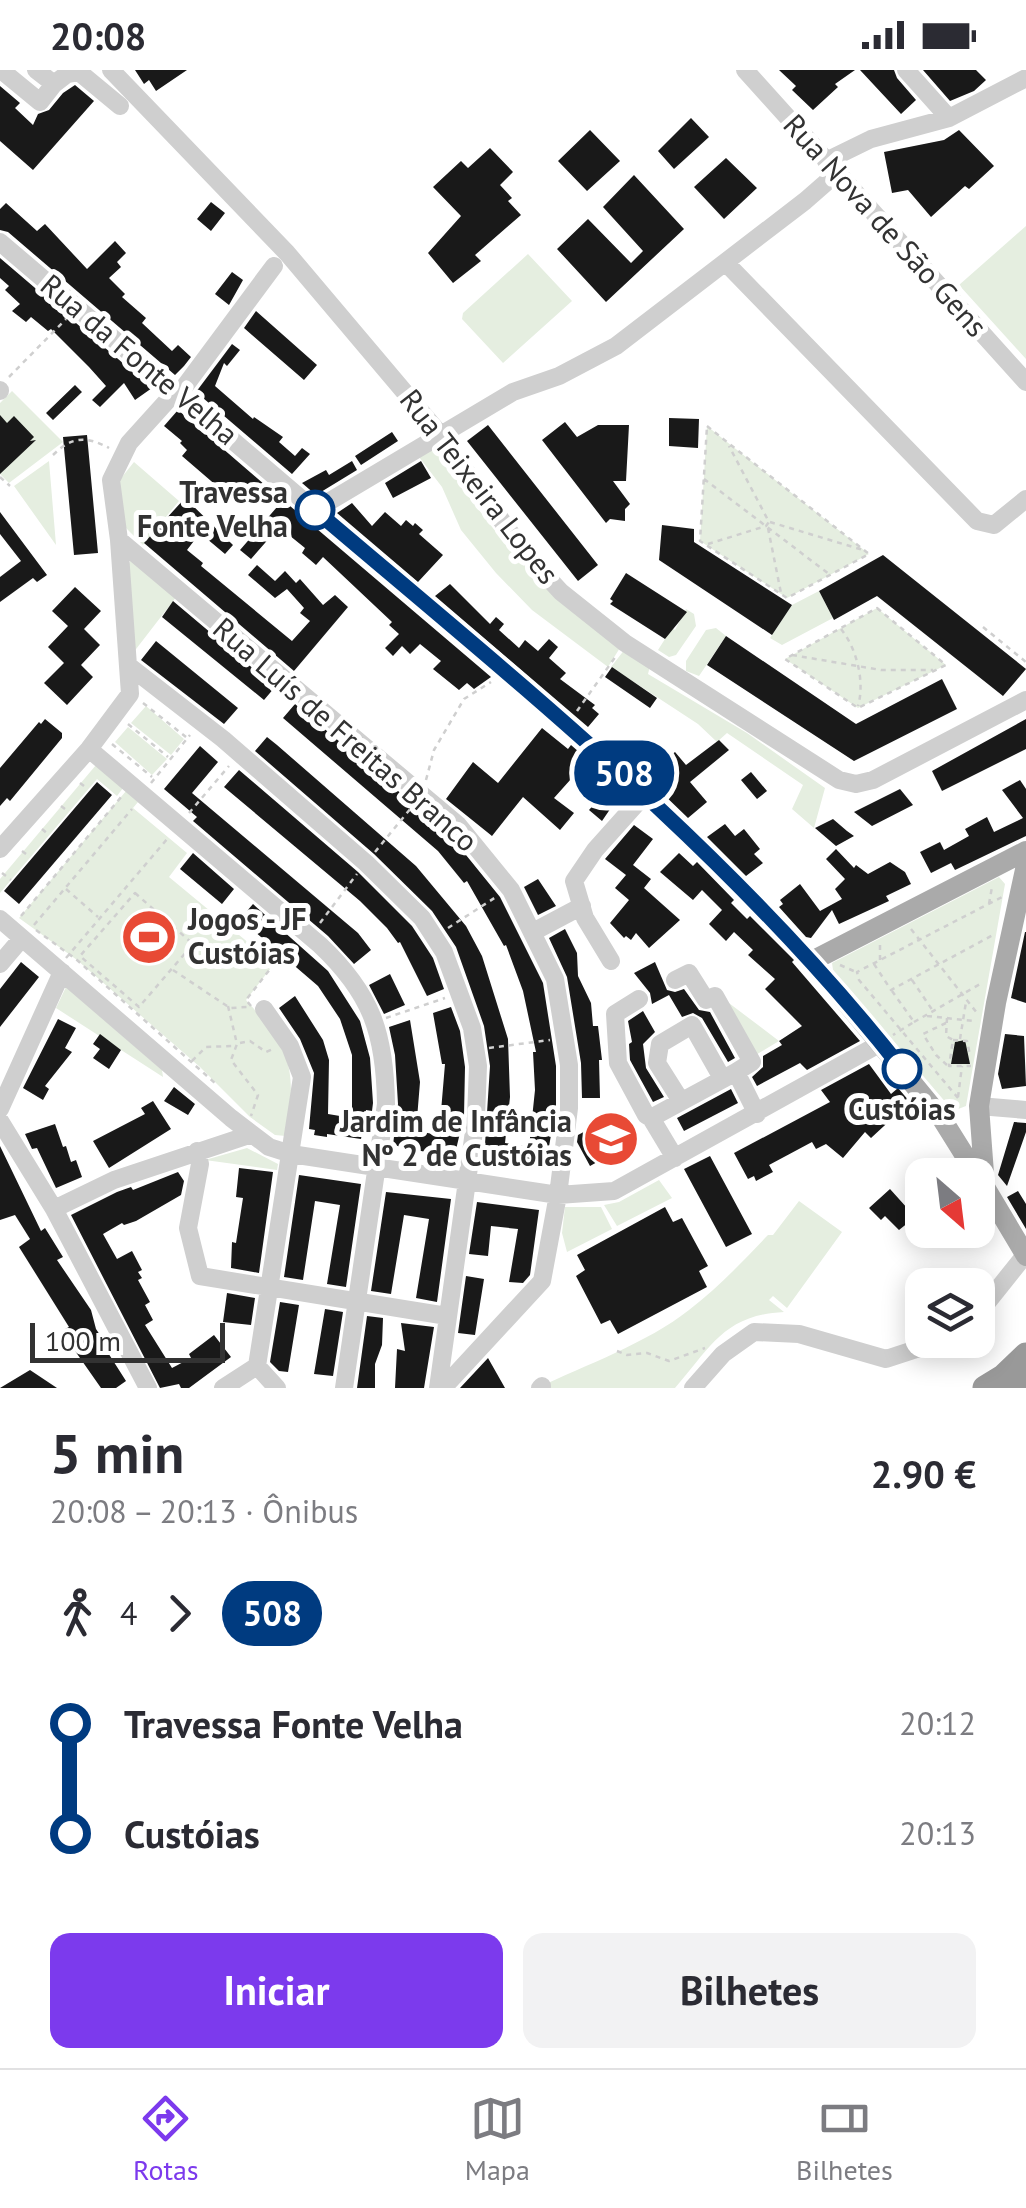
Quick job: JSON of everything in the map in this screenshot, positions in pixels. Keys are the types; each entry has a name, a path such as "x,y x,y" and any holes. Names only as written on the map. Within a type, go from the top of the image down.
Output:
{"highway":[{"path":"985,1388 1003,1377 1026,1354"},
{"path":"1018,1388 1026,1380"}],"main road":[{"path":"966,1158 886,1040 822,962 1026,851"},
{"path":"942,1120 963,1124 975,1118 979,1106 996,1002 1025,869 1004,862"},
{"path":"979,1106 980,1158"},
{"path":"995,1204 1026,1256"}],"street":[{"path":"1,70 40,102 66,74 79,72 120,106"},
{"path":"36,70 54,84"},
{"name":"Rua Teixeira Lopes","path":"111,70 287,252 439,434 525,553 561,592 626,642 839,780 856,784 873,780 1026,700"},
{"name":"Rua Nova de São Gens","path":"745,70 1026,382"},
{"path":"906,70 949,118"},
{"path":"315,510 512,392 559,376 615,346 726,263 832,167 871,139 949,118 1026,78"},
{"name":"Rua da Fonte Velha","path":"0,242 568,724 822,962"},
{"path":"726,263 977,521 994,525 1026,498"},
{"path":"0,849 88,749 130,694 111,480 122,456 128,444 178,392 274,266"},
{"name":"Rua Luís de Freitas Branco","path":"119,540 458,825 509,888 555,979 567,1040 569,1108 542,1281 441,1388"},
{"path":"129,666 240,753 366,864 422,918 444,952 476,1049 476,1117 447,1316 441,1388"},
{"path":"88,749 175,832 310,936 347,970 376,1022 386,1074 386,1104 344,1388"},
{"path":"611,961 582,906 574,881 646,793"},
{"path":"533,932 582,906"},
{"path":"0,918 253,1125 269,1147 291,1154 558,1195 614,1191 886,1040"},
{"path":"0,964 22,938"},
{"path":"0,1109 62,972"},
{"path":"651,1118 752,1062 714,996 706,1000 689,973 675,980"},
{"path":"639,999 615,1014 618,1063 675,1158"},
{"path":"223,1388 256,1366 302,1077 290,1046 258,1007"},
{"path":"680,1101 658,1063 660,1044 692,1025 757,1114"},
{"path":"979,1106 1026,1110"},
{"path":"0,1121 54,1209 148,1388"},
{"path":"54,1209 114,1180 197,1151 253,1125"},
{"path":"197,1151 200,1164 188,1228 200,1276 447,1316"},
{"path":"995,1293 1026,1256"},
{"path":"693,1388 724,1354 754,1332 799,1334 886,1359 905,1354"},
{"path":"256,1366 277,1388"}],"path":[{"path":"0,390 4,381 59,328 76,305"},
{"path":"707,426 727,442 869,554 787,598 700,541 707,426"},
{"path":"54,454 66,444 90,438 122,456"},
{"path":"727,442 768,525 781,594"},
{"path":"0,477 10,486"},
{"path":"704,479 830,575"},
{"path":"706,545 768,525 864,551"},
{"path":"876,608 946,665 858,708 785,659 876,608"},
{"path":"983,627 1026,662"},
{"path":"840,628 852,643 861,687 858,708"},
{"path":"568,724 626,642"},
{"path":"792,655 856,666 934,670"},
{"path":"258,1007 246,1000 274,964 310,936 422,795 434,750 464,699 489,684 502,670"},
{"path":"136,712 144,702 188,738"},
{"path":"154,779 110,743 127,722 171,759"},
{"path":"148,787 195,730"},
{"path":"69,954 240,753"},
{"path":"79,782 88,789"},
{"path":"20,918 126,791"},
{"path":"138,802 31,928 44,933 69,954 221,1088"},
{"path":"60,805 69,812"},
{"path":"133,808 138,812"},
{"path":"40,828 49,835"},
{"path":"22,850 30,857"},
{"path":"2,873 11,880"},
{"path":"989,904 993,880"},
{"path":"65,888 99,918"},
{"path":"434,937 509,888"},
{"path":"135,893 193,944 172,969 139,1007 80,956 135,893"},
{"path":"857,972 1003,896"},
{"path":"908,923 917,940 981,1018 980,1022 924,1016"},
{"path":"892,990 996,933 994,945"},
{"path":"880,960 881,936"},
{"path":"822,962 857,972 958,1098 962,1066"},
{"path":"874,963 914,1022"},
{"path":"172,969 228,1006 242,1010 258,1007"},
{"path":"911,979 933,1011"},
{"path":"886,1040 988,979"},
{"path":"376,1022 460,992"},
{"path":"960,1039 966,1001"},
{"path":"866,1010 878,1002"},
{"path":"228,1006 236,1033 230,1060 258,1095 253,1125"},
{"path":"947,1020 946,1036 966,1041 972,1066 949,1066 922,1034 947,1020"},
{"path":"476,1049 567,1040"},
{"path":"949,1066 953,1040"},
{"path":"192,1060 206,1047 236,1046 250,1041 266,1052 282,1044"},
{"path":"972,1072 975,1055"},
{"path":"242,1110 253,1125"},
{"path":"617,1351 627,1356 648,1353 669,1362 712,1346 724,1354"}],"shaded area":[{"path":"1026,226 1026,359 959,285"},
{"path":"528,254 572,301 503,363 462,319 463,313"},
{"path":"12,391 63,442 9,483 0,474 0,403"},
{"path":"707,426 869,554 787,598 700,541"},
{"path":"431,446 542,584 623,643 608,667 532,610 461,530 442,487 416,453"},
{"path":"49,461 56,545 14,486"},
{"path":"134,462 179,501 143,545 122,524 118,482"},
{"path":"132,557 177,596 133,653 124,574"},
{"path":"819,591 833,618 782,645 770,638 792,605"},
{"path":"877,608 946,665 858,708 785,659"},
{"path":"686,609 694,614 696,626 676,655 669,657 658,650"},
{"path":"716,628 726,636 699,676 686,671 686,661 706,630"},
{"path":"625,649 650,666 648,674 747,733 825,788 814,828 792,809 803,785 727,733 717,742 698,724 611,667"},
{"path":"146,706 184,739 171,755 131,723"},
{"path":"128,727 167,759 152,775 115,742"},
{"path":"96,765 123,788 117,796 97,779 0,893 0,879"},
{"path":"126,791 138,802 133,808 187,853 169,877 274,964 246,1000 273,1033 287,1062 291,1094 286,1136 275,1135 250,1117 200,1067 77,960 19,918"},
{"path":"999,877 1005,884 966,1106 953,1111 833,970 832,963"},
{"path":"66,987 162,1070 163,1077 56,1008"},
{"path":"721,997 779,1041 754,1056"},
{"path":"247,1148 278,1164 277,1170 205,1160"},
{"path":"659,1180 672,1198 617,1226 604,1205 619,1202"},
{"path":"799,1201 842,1232 787,1308 773,1296 769,1300 784,1312 747,1319 720,1336 675,1388 537,1388 635,1343 689,1310 768,1235 773,1235"},
{"path":"565,1207 601,1207 612,1229 567,1252 562,1233"}],"building":[{"path":"135,70 187,70 156,91 149,80 144,84"},
{"path":"779,70 855,70 835,84 838,87 813,110 792,90 796,86"},
{"path":"860,70 894,70 916,100 901,114"},
{"path":"923,70 976,70 986,80 974,91 950,101"},
{"path":"75,85 94,101 33,170 0,141 0,86 20,103 15,108 33,125 38,114 49,110"},
{"path":"691,118 709,137 674,169 658,151"},
{"path":"590,130 620,161 587,191 558,161"},
{"path":"959,130 994,166 931,217 908,190 892,193 884,152 944,140"},
{"path":"490,148 513,172 500,185 521,215 475,255 481,261 453,283 428,253 461,216 433,187 461,161 468,168"},
{"path":"726,158 757,188 724,219 694,187"},
{"path":"634,175 684,229 606,302 557,249 588,219 631,263 643,251 603,207"},
{"path":"211,202 225,213 211,231 197,219"},
{"path":"6,203 37,231 45,224 87,269 115,241 126,253 117,262 121,267 109,278 125,294 122,297 146,318 142,323 172,351 178,345 191,357 184,366 175,375 8,232 0,230 0,209"},
{"path":"0,258 152,388 135,400 124,383 100,407 92,400 106,386 89,367 51,329 48,331 31,317 26,322 12,311 20,304 5,290 9,286 0,278"},
{"path":"232,272 243,280 229,305 215,294"},
{"path":"256,311 317,365 304,380 244,328"},
{"path":"232,344 240,350 227,366 224,363 215,386 253,419 283,437 279,442 295,456 302,448 310,454 292,474 196,392"},
{"path":"75,385 82,392 53,420 46,413"},
{"path":"178,410 265,485 248,504 231,488 225,493 182,456 187,450 182,441 164,426"},
{"path":"0,415 7,423 14,416 34,437 30,441 36,440 0,474"},
{"path":"669,418 699,419 698,448 669,446"},
{"path":"565,422 577,437 598,425 629,425 626,481 613,481 630,504 625,509 625,521 610,519 606,523 542,440"},
{"path":"488,425 598,565 578,581 467,441"},
{"path":"392,432 398,441 361,465 355,456"},
{"path":"87,435 98,553 74,555 63,437"},
{"path":"352,461 357,470 316,495 302,483 326,470 329,475"},
{"path":"421,461 431,478 393,498 385,483"},
{"path":"185,498 233,545 225,554 200,533 187,550 292,641 310,621 300,613 304,608 287,589 275,598 248,575 257,565 275,581 285,571 296,583 300,579 323,605 335,595 348,607 294,671 144,543"},
{"path":"283,500 491,677 474,689 467,683 459,690 433,669 441,661 420,644 410,654 402,646 393,656 385,648 399,634 389,625 392,622 323,557 316,565 302,553 305,548 279,527 251,559 240,550"},
{"path":"352,503 372,526 385,512 401,526 406,520 413,526 415,523 423,530 419,534 443,555 418,582 337,513"},
{"path":"0,512 47,575 37,582 33,578 0,602 0,577 21,561 0,534"},
{"path":"662,525 694,529 694,542 792,605 772,635 659,560"},
{"path":"883,555 1026,669 1003,696 877,596 834,620 819,591"},
{"path":"626,573 687,612 665,639 610,604"},
{"path":"450,584 490,624 496,617 504,624 499,630 519,648 525,640 538,651 549,639 558,647 549,658 566,673 560,679 595,705 592,708 599,714 588,727 435,596"},
{"path":"75,587 101,611 84,629 100,645 81,665 93,677 67,705 44,683 64,663 48,647 68,626 52,611"},
{"path":"173,601 275,687 264,700 162,617"},
{"path":"726,636 856,724 942,679 957,709 854,761 707,665"},
{"path":"156,641 238,708 224,724 141,660"},
{"path":"612,667 657,698 650,708 605,677"},
{"path":"295,704 449,834 500,897 543,983 556,1066 556,1107 545,1169 484,1160 490,1066 484,1026 456,947 432,911 374,854 255,751 267,737 277,745 416,866 466,926 482,956 508,1039 510,1097 505,1143 529,1147 536,1052 523,991 506,945 467,881 464,883 438,851 283,718"},
{"path":"45,719 62,733 62,738 10,801 7,798 0,806 0,768"},
{"path":"1026,719 1026,749 942,791 932,771"},
{"path":"542,728 568,749 571,745 612,781 607,787 619,796 602,821 589,810 598,800 571,779 554,798 574,813 560,830 523,797 492,836 446,799 473,762 498,783"},
{"path":"719,740 729,750 690,782 707,802 688,818 631,763 649,749 661,763 675,752 686,765"},
{"path":"200,746 218,762 192,793 358,933 371,950 354,964 328,936 193,821 197,817 164,789"},
{"path":"239,770 358,872 412,926 433,958 444,989 427,996 400,942 387,928 224,787"},
{"path":"751,772 767,791 757,799 741,780"},
{"path":"1020,780 1026,789 1026,836 955,870 951,863 931,873 920,852 940,842 944,850 969,836 965,829 987,817 994,832 1023,818 1002,790"},
{"path":"97,782 112,795 19,904 4,891"},
{"path":"900,789 913,805 872,826 854,812"},
{"path":"833,819 854,836 836,846 815,828"},
{"path":"725,824 735,836 744,829 760,849 754,854 763,863 746,876 707,837"},
{"path":"634,825 653,839 633,865 651,879 644,888 680,920 649,948 636,933 631,940 624,938 610,923 629,900 615,888 626,875 605,859"},
{"path":"836,849 854,868 856,865 868,874 890,862 905,872 911,884 886,896 889,901 839,924 832,910 811,938 806,937 779,907 783,904 780,900 800,884 820,911 842,899 835,889 845,879 826,859"},
{"path":"193,853 234,889 222,904 180,869"},
{"path":"679,853 693,866 697,862 734,900 731,903 747,919 750,916 794,960 860,1041 807,1070 800,1063 757,1086 752,1077 763,1067 763,1056 802,1026 765,989 775,979 748,955 753,950 734,932 726,941 709,924 722,910 702,890 693,900 660,872"},
{"path":"538,879 556,906 538,915 524,887"},
{"path":"253,904 328,971 360,1021 370,1058 373,1103 372,1111 366,1110 361,1139 314,1135 315,1130 309,1129 314,1073 300,1039 279,1008 295,996 323,1040 329,1060 328,1114 352,1118 352,1055 340,1019 318,986 240,919"},
{"path":"565,929 577,953 578,976 591,1003 593,1026 598,1026 602,1060 600,1098 582,1098 581,1063 567,977 549,938"},
{"path":"1026,932 1026,1003 1011,998"},
{"path":"21,962 39,977 0,1027 0,989"},
{"path":"655,962 667,990 684,989 699,1010 710,1012 735,1058 728,1062 702,1018 693,1013 682,1017 669,995 652,1004 650,993 634,973"},
{"path":"390,974 405,1005 384,1014 369,985"},
{"path":"451,1007 460,1031 465,1067 464,1116 454,1158 393,1145 398,1104 389,1027 410,1020 420,1082 416,1131 439,1135 445,1064 433,1013"},
{"path":"643,1011 655,1032 643,1044 646,1068 664,1097 653,1102 630,1060 628,1021"},
{"path":"58,1019 76,1028 65,1048 72,1052 45,1086 49,1089 43,1100 23,1088"},
{"path":"100,1034 121,1050 109,1069 93,1058 100,1049 93,1044"},
{"path":"1005,1034 1024,1036 1026,1086 1002,1089 998,1074"},
{"path":"965,1040 970,1064 951,1064 955,1042"},
{"path":"869,1064 891,1094 898,1088 910,1102 871,1138 865,1132 843,1158 826,1144 816,1149 812,1142 769,1165 773,1172 756,1181 754,1176 748,1179 734,1153 830,1102 821,1090"},
{"path":"174,1087 195,1104 188,1115 164,1101"},
{"path":"731,1089 738,1103 684,1131 677,1118"},
{"path":"153,1101 171,1129 109,1168 93,1141 145,1114 141,1108"},
{"path":"619,1113 635,1141 590,1166 577,1142 578,1135"},
{"path":"1014,1122 1026,1123 1026,1132 1007,1186 998,1175"},
{"path":"55,1124 63,1147 66,1146 71,1162 76,1160 82,1177 56,1188 37,1148 32,1149 25,1134"},
{"path":"0,1146 41,1231 45,1228 63,1257 57,1260 91,1310 96,1329 108,1347 105,1348 126,1381 116,1388 101,1388 73,1348 63,1330 69,1327 19,1247 30,1239 15,1215 0,1220"},
{"path":"710,1156 752,1234 726,1247 684,1169"},
{"path":"239,1168 273,1172 259,1273 231,1268 232,1242 236,1243 243,1198 236,1197"},
{"path":"178,1172 184,1181 181,1195 136,1221 122,1223 103,1234 117,1259 132,1251 142,1270 138,1280 150,1302 145,1305 153,1320 145,1325 172,1368 191,1358 189,1354 214,1335 231,1357 189,1388 179,1384 160,1388 71,1215 117,1192 131,1187 133,1190"},
{"path":"299,1175 361,1184 346,1287 327,1284 340,1205 315,1201 303,1280 284,1277"},
{"path":"890,1189 905,1206 905,1225 899,1230 885,1216 881,1220 869,1208"},
{"path":"1018,1191 1026,1204 1026,1229 1007,1197"},
{"path":"386,1192 451,1199 437,1302 416,1298 429,1219 404,1215 391,1294 371,1291"},
{"path":"477,1202 539,1210 530,1275 523,1283 509,1282 518,1229 491,1226 488,1256 469,1254"},
{"path":"665,1207 673,1222 682,1218 708,1266 699,1271 707,1287 618,1334 610,1320 601,1324 576,1276 585,1270 577,1255"},
{"path":"466,1276 484,1279 475,1335 458,1333"},
{"path":"227,1293 255,1298 251,1325 223,1322"},
{"path":"280,1302 299,1305 288,1372 279,1371 270,1362"},
{"path":"325,1309 343,1312 333,1376 314,1374"},
{"path":"367,1316 383,1318 382,1345 375,1364 375,1388 357,1388"},
{"path":"401,1323 434,1327 424,1388 395,1388 397,1349 405,1351"},
{"path":"488,1358 505,1388 460,1388"},
{"path":"30,1370 57,1388 0,1388"}],"bus line":[{"name":"508","path":"315,510 646,793 812,961 902,1069"}],"place":[{"name":"Travessa Fonte Velha","path":"315,510"},
{"name":"Jogos - JF Custóias","path":"149,937"},
{"name":"Custóias","path":"902,1069"},
{"name":"Jardim de Infância Nº 2 de Custóias","path":"611,1139"}]}
